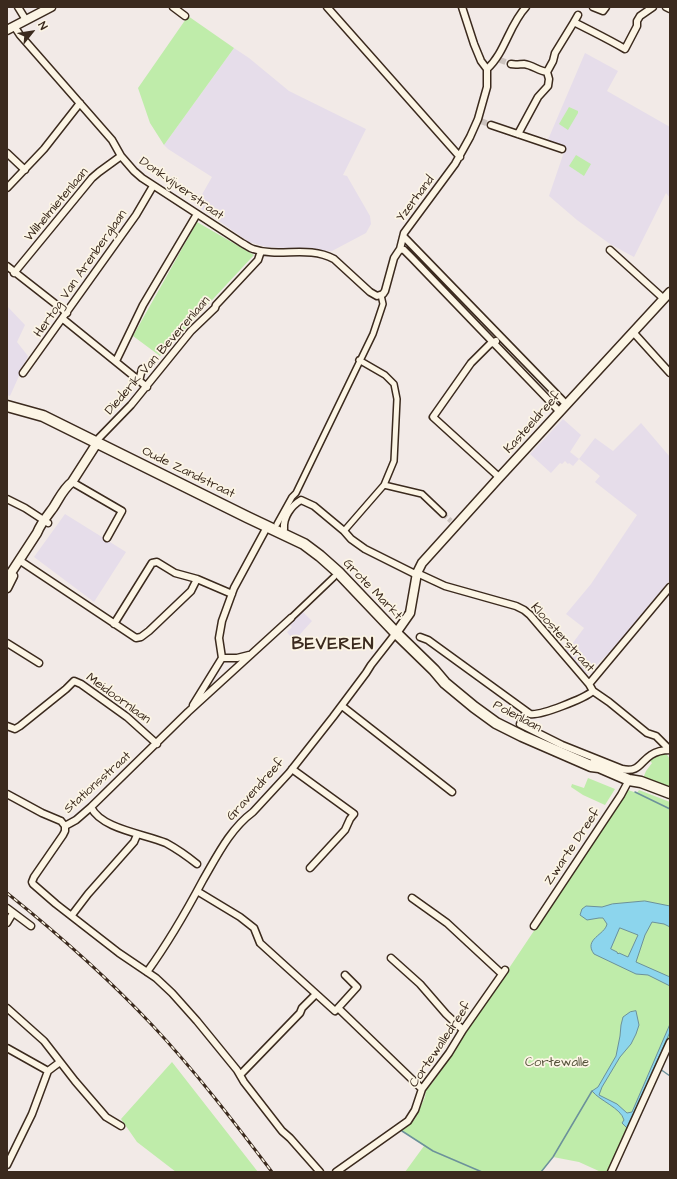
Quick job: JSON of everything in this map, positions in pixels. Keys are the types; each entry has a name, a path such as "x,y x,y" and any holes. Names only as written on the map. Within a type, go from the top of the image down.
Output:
{"main road":[{"name":"Oude Zandstraat","path":"7,405 43,416 98,440 274,527"},
{"name":"Grote Markt","path":"274,527 314,550 338,572 396,633"},
{"name":"Polenlaan","path":"396,633 434,670 494,715 539,739 593,762 599,767 629,780 641,782 670,793"},
{"path":"629,780 639,787 670,799"}],"street":[{"path":"18,7 26,20"},
{"path":"11,28 51,7"},
{"path":"173,7 185,16"},
{"path":"327,7 460,157"},
{"path":"462,7 474,44 481,61 487,69 498,59 516,19 526,7"},
{"path":"593,7 603,11 606,7"},
{"path":"574,22 625,49 637,26 637,20 640,16 653,7"},
{"path":"666,7 670,9"},
{"path":"518,134 538,97 548,86 549,79 547,72 553,61 555,53 578,16"},
{"name":"Donkvijverstraat","path":"11,28 20,35 112,140 121,156 134,171 153,186 253,249 271,252 308,251 326,255 334,258 370,292 377,296 381,295"},
{"path":"511,64 525,64 542,72 547,72"},
{"name":"Yzerhand","path":"381,295 385,291 395,255 400,249 404,233 460,157 479,120 487,87 487,69"},
{"path":"7,188 44,149 80,103"},
{"path":"491,125 562,149"},
{"path":"7,153 25,170"},
{"name":"Wilhelmietenlaan","path":"14,273 92,178 121,156"},
{"name":"Hertog Van Arenberglaan","path":"23,373 136,215 153,186"},
{"path":"116,361 143,305 198,214"},
{"path":"404,237 566,404"},
{"path":"400,249 404,250 412,258 560,412"},
{"path":"610,250 664,299"},
{"name":"Diederik Van Beverenlaan","path":"98,440 146,387 188,334 215,308 216,305 258,260 261,251"},
{"path":"412,258 413,253 418,251"},
{"path":"7,266 67,313"},
{"name":"Kasteeldreef","path":"417,574 453,523 499,478 670,292"},
{"path":"251,655 237,658 222,658 220,649 220,629 232,594 246,564 274,527 296,493 372,334 383,304 381,295"},
{"path":"62,319 102,353 116,361 146,387"},
{"path":"633,332 670,373"},
{"path":"499,478 434,417 471,363 490,344 494,343 501,336"},
{"path":"344,531 384,485 394,461 397,399 394,384 385,375 359,360"},
{"path":"138,380 142,369"},
{"path":"550,402 556,400 557,395"},
{"path":"7,588 68,485 72,482 98,440"},
{"path":"72,482 122,510 107,538"},
{"path":"384,485 422,494 443,514"},
{"path":"274,527 284,519 292,507 301,500 296,493"},
{"path":"7,499 25,508 46,522"},
{"name":"Grote Markt","path":"301,500 314,506 344,531 351,539 365,549 417,574 410,614 396,633"},
{"path":"7,579 46,522"},
{"path":"22,562 136,638 141,637 149,631 191,591 197,579"},
{"path":"114,624 152,563 157,562 175,573 197,579 232,594"},
{"name":"Kloosterstraat","path":"417,574 445,586 516,606 524,610 530,615 589,684 593,691 647,732 656,736 670,750"},
{"name":"Stationsstraat","path":"188,712 208,698 334,576"},
{"path":"589,684 670,587"},
{"name":"Gravendreef","path":"147,972 163,949 224,842 292,769 342,706 396,633"},
{"path":"420,637 428,640 526,712 534,715 543,713 586,696 593,691"},
{"path":"7,643 39,663"},
{"name":"Stationsstraat","path":"72,915 33,884 32,882 34,877 63,835 65,826 76,820 91,807 188,712 222,658"},
{"name":"Meidoornlaan","path":"7,726 15,729 20,726 66,690 74,681 81,684 127,716 157,744"},
{"path":"202,691 208,698"},
{"path":"342,706 452,792"},
{"name":"Polenlaan","path":"526,712 520,724 562,744 622,769 636,769 653,753 670,750"},
{"path":"292,769 354,814 345,830 310,868"},
{"name":"Zwarte Dreef","path":"534,926 621,795 629,780"},
{"path":"7,794 42,813 61,821 65,826"},
{"path":"91,807 100,818 137,835 170,845 197,864"},
{"path":"137,835 134,842 72,915 118,953 147,972 172,992 189,1010 282,1131 320,1172"},
{"path":"197,891 240,917 254,928 260,943 315,995 335,1011 357,987 344,975"},
{"name":"Cortewalledreef","path":"336,1172 408,1121 415,1110 422,1089 449,1053 463,1030 504,972 447,923 412,898"},
{"path":"7,908 31,926"},
{"path":"7,923 13,913"},
{"path":"391,958 420,984 446,1014 463,1030"},
{"path":"240,1075 300,1013 302,1008 315,995"},
{"path":"7,1008 36,1032 106,1117 121,1126"},
{"path":"338,1008 422,1089"},
{"path":"611,1172 670,1042"},
{"path":"7,1048 48,1071"},
{"path":"7,1165 32,1114 48,1071 60,1062"}],"shaded area":[{"path":"234,48 249,58 289,91 366,129 343,175 347,176 370,216 371,224 366,233 332,251 266,247 249,242 196,205 212,177 164,145"},
{"path":"585,53 618,71 607,91 670,127 670,198 666,193 634,257 610,244 577,220 549,196 565,149 547,142"},
{"path":"7,306 25,325 17,342 28,356 10,396 7,395"},
{"path":"563,419 581,435 570,452 579,459 573,466 565,461 562,464 560,463 551,473 530,454"},
{"path":"641,423 670,457 670,580 611,651 585,676 562,652 572,644 584,628 566,614 591,584 637,515 595,482 600,476 579,459 595,438 613,451"},
{"path":"65,514 126,552 94,602 34,557"},
{"path":"302,611 312,621 294,641 287,632 292,627 289,624"}],"green space":[{"path":"188,16 234,48 164,145 150,123 138,88"},
{"path":"569,107 578,111 578,113 568,130 559,124"},
{"path":"576,155 591,164 584,176 569,166"},
{"path":"197,222 254,255 160,356 133,336"},
{"path":"665,752 670,759 670,792 642,781 646,771 652,763 650,761 654,757"},
{"path":"588,778 615,789 605,805 583,795 571,787 572,784 584,788"},
{"name":"Cortewalle","path":"628,790 637,793 639,790 670,802 670,1038 610,1172 601,1172 579,1162 553,1157 541,1172 405,1172 424,1146 402,1131 415,1119 425,1097 426,1090 433,1082"},
{"path":"172,1062 258,1172 176,1172 137,1142 121,1119"}],"water":[{"path":"645,901 670,906 670,927 664,924 652,922 645,935 636,962 670,977 670,986 648,975 636,974 594,954 591,949 591,945 607,924 603,918 587,920 580,915 582,909 586,906 602,907 612,904","holes":["620,928 638,935 628,957 619,953 618,954 611,949"]},
{"path":"636,1011 639,1025 636,1034 631,1044 620,1057 602,1087 599,1095 617,1104 627,1113 632,1112 670,1024 670,1032 627,1128 622,1123 624,1120 619,1112 592,1091 598,1087 616,1056 623,1017 630,1012"}],"waterway":[{"path":"635,792 670,809"},
{"path":"660,1069 670,1076"},
{"path":"541,1172 553,1157 592,1091"},
{"path":"402,1131 433,1151 482,1172"}],"tunnel":[{"path":"500,60 511,64"},
{"path":"481,121 491,125"},
{"path":"443,514 451,521"}],"railway":[{"path":"7,893 82,957 153,1026 200,1079 272,1172"}],"district":[{"name":"BEVEREN","path":"333,645"}]}
